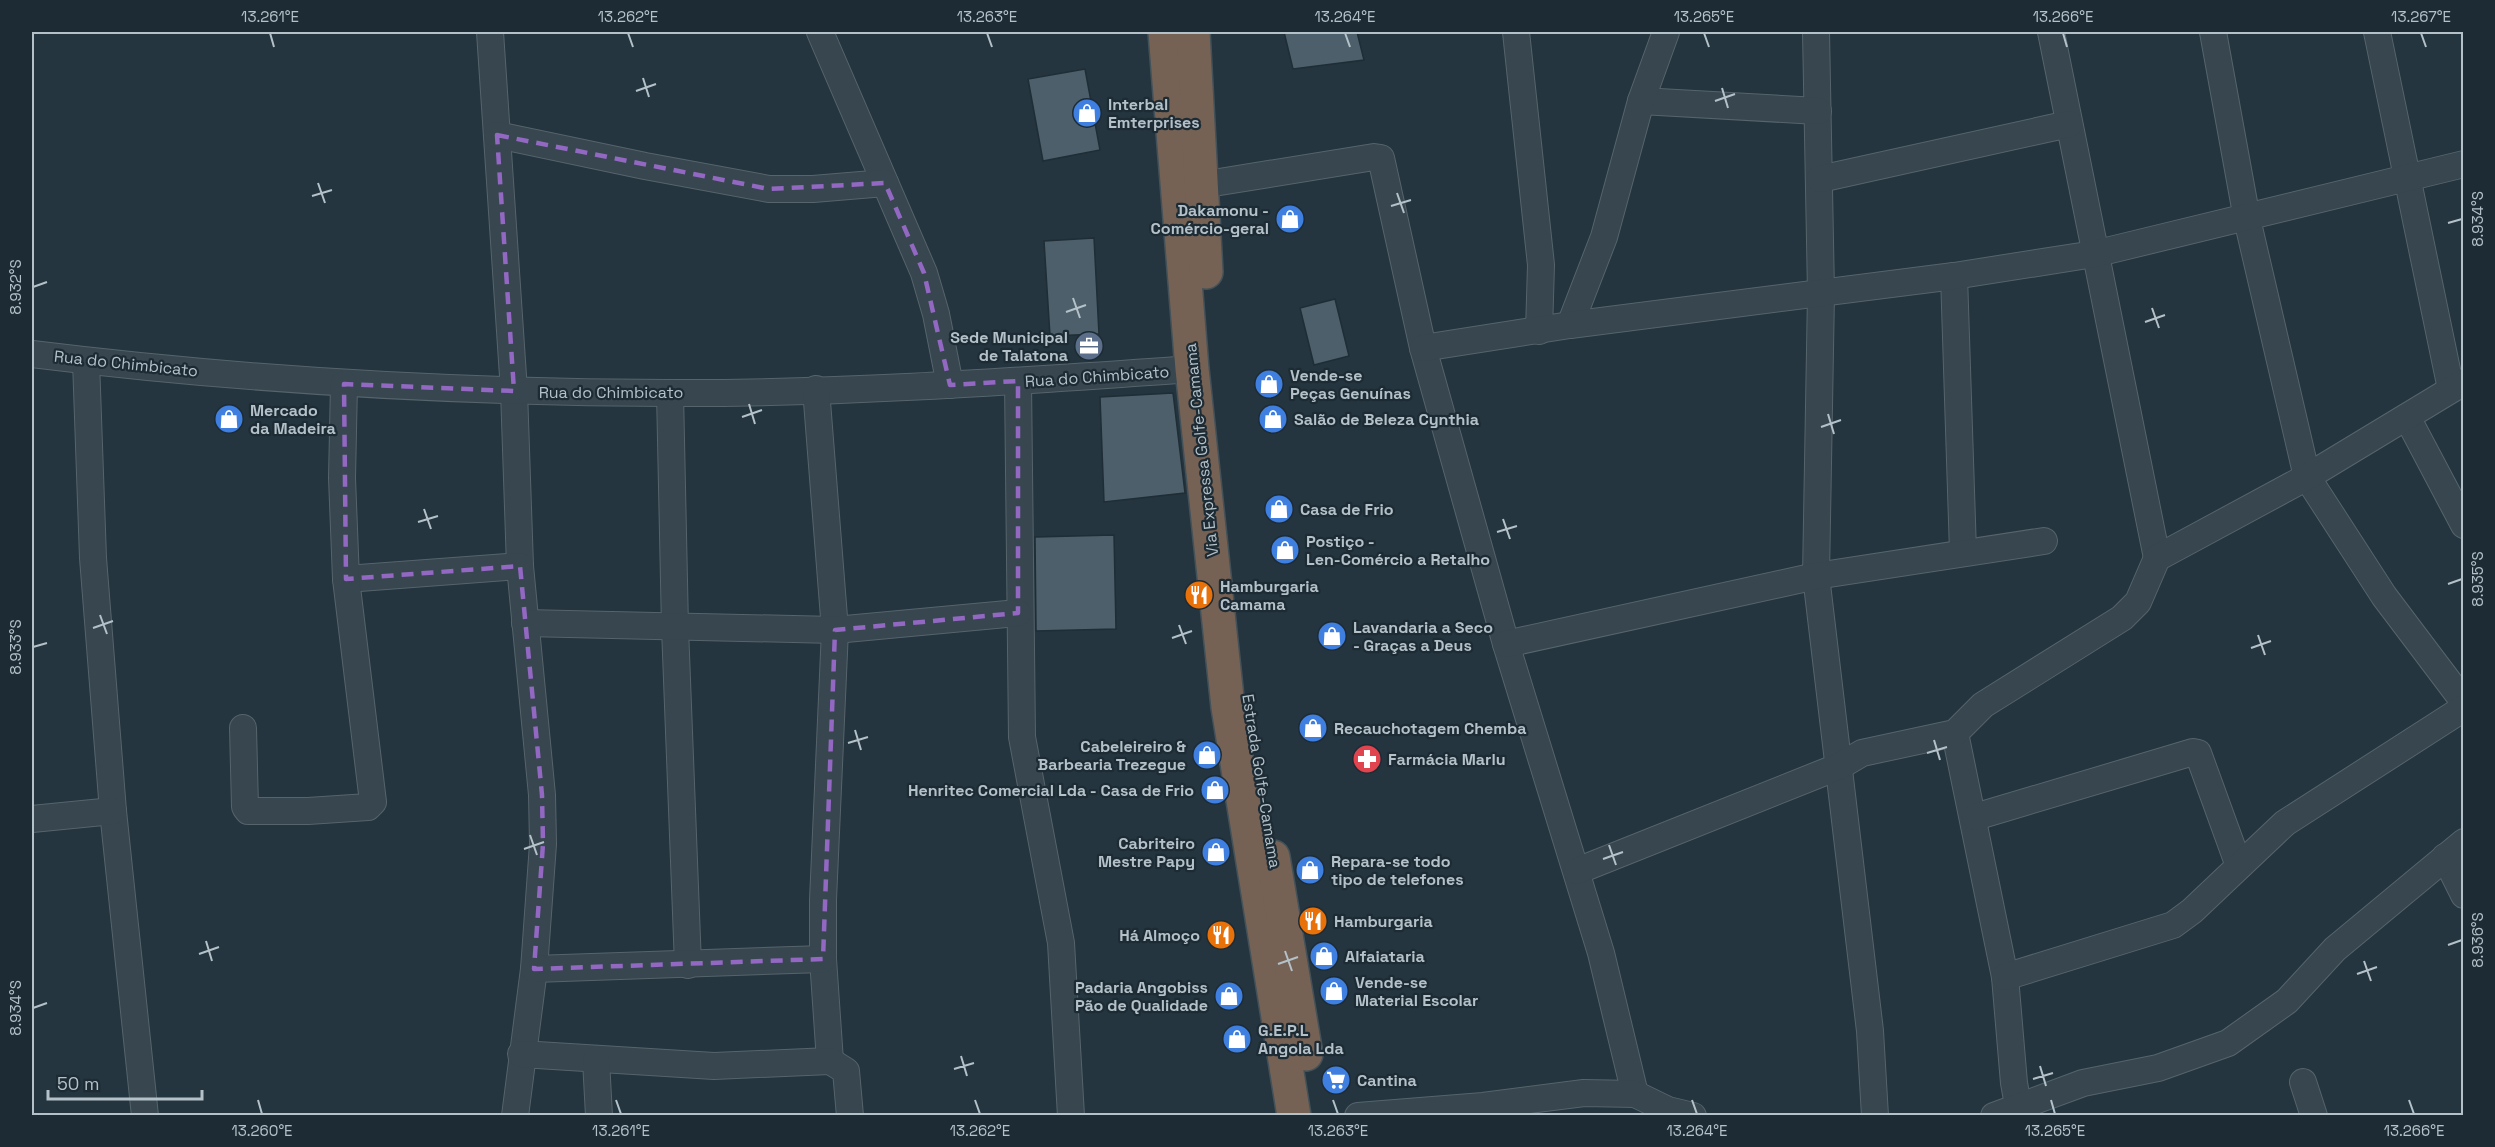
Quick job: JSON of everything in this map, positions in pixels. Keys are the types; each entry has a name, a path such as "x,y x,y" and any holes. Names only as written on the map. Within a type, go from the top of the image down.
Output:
{"highway":[{"name":"Via Expressa Golfe-Camama","path":"1165,32 1192,369 1228,707 1294,1116"},
{"name":"Via Expressa Golfe-Camama","path":"1193,32 1201,185 1220,445"},
{"name":"Estrada Golfe-Camama","path":"1220,445 1244,661 1314,1116"}],"street":[{"path":"490,32 514,391 520,566 541,783 543,844 534,969 521,1053 515,1116"},
{"path":"820,32 924,273 936,314 950,385"},
{"path":"1516,32 1541,266 1539,331"},
{"path":"1570,325 1604,237 1641,101 1666,32"},
{"path":"1816,32 1821,293 1816,576 1870,1031 1875,1116"},
{"path":"1577,871 1840,765 1862,753 1956,733 1983,705 2122,618 2138,602 2157,558 2051,32"},
{"path":"2213,32 2247,219 2307,477 2384,596 2463,702"},
{"path":"2157,558 2307,477 2457,385 2406,178 2377,32"},
{"path":"1641,101 1818,111"},
{"path":"1820,179 2069,124"},
{"path":"497,135 769,189 813,189 885,183"},
{"path":"1201,185 1374,157 1381,158 1424,348 1506,644 1601,953 1635,1094"},
{"path":"1424,348 1570,325 1954,276 2094,254 2247,219 2463,164"},
{"path":"1954,276 1963,552"},
{"name":"Rua do Chimbicato","path":"32,354 344,384 514,391 670,393 950,385 1192,369"},
{"path":"86,361 93,558 112,811 145,1116"},
{"path":"1018,381 1018,614 1022,737 1061,943 1071,1116"},
{"path":"243,728 245,807 248,811 308,811 371,805 373,802 346,579 342,478 344,384"},
{"path":"816,389 835,630 823,900 823,958 830,1061"},
{"path":"670,393 675,628 688,965"},
{"path":"2407,417 2463,525"},
{"path":"1506,644 1816,576 2044,541"},
{"path":"346,579 520,566"},
{"path":"525,623 835,630 1018,614"},
{"path":"2005,977 2173,925 2192,911 2285,823 2463,708"},
{"path":"1956,733 2005,977 2019,1111"},
{"path":"1974,817 2193,752 2199,753 2239,866"},
{"path":"32,819 112,811"},
{"path":"1994,1116 2019,1111 2083,1083 2158,1068 2228,1043 2287,1001 2335,949 2454,850 2463,895"},
{"path":"534,969 688,965 823,958"},
{"path":"521,1053 596,1060 714,1065 830,1061 846,1071 850,1116"},
{"path":"596,1060 599,1116"},
{"path":"2303,1082 2314,1116"},
{"path":"1358,1116 1483,1106 1584,1093 1635,1094 1668,1113 1693,1116"}],"highlighted area":[{"path":"497,135 769,189 885,183 924,273 950,385 1018,381 1018,613 835,630 823,959 534,969 543,844 542,795 520,566 346,579 344,384 514,391"}],"building":[{"path":"1284,32 1357,32 1364,60 1293,69"},
{"path":"1085,69 1100,150 1043,161 1028,79"},
{"path":"1094,238 1099,334 1050,336 1044,241"},
{"path":"1335,299 1349,356 1314,365 1300,308"},
{"path":"1173,393 1185,493 1104,502 1100,397"},
{"path":"1114,535 1116,629 1036,631 1035,537"}],"place":[{"name":"Interbal Emterprises","path":"1087,113"},
{"name":"Dakamonu - Comércio-geral","path":"1290,219"},
{"name":"Sede Municipal de Talatona","path":"1089,346"},
{"name":"Vende-se Peças Genuínas","path":"1269,384"},
{"name":"Mercado da Madeira","path":"229,419"},
{"name":"Salão de Beleza Cynthia","path":"1273,419"},
{"name":"Casa de Frio","path":"1279,509"},
{"name":"Postiço - Len-Comércio a Retalho","path":"1285,550"},
{"name":"Hamburgaria Camama","path":"1199,595"},
{"name":"Lavandaria a Seco - Graças a Deus","path":"1332,636"},
{"name":"Recauchotagem Chemba","path":"1313,728"},
{"name":"Cabeleireiro & Barbearia Trezegue","path":"1207,755"},
{"name":"Farmácia Marlu","path":"1367,759"},
{"name":"Henritec Comercial Lda - Casa de Frio","path":"1215,790"},
{"name":"Cabriteiro Mestre Papy","path":"1216,852"},
{"name":"Repara-se todo tipo de telefones","path":"1310,870"},
{"name":"Hamburgaria","path":"1313,921"},
{"name":"Há Almoço","path":"1221,935"},
{"name":"Alfaiataria","path":"1324,956"},
{"name":"Vende-se Material Escolar","path":"1334,991"},
{"name":"Padaria Angobiss Pão de Qualidade","path":"1229,996"},
{"name":"G.E.P.L Angola Lda","path":"1237,1039"},
{"name":"Cantina","path":"1336,1080"}]}
